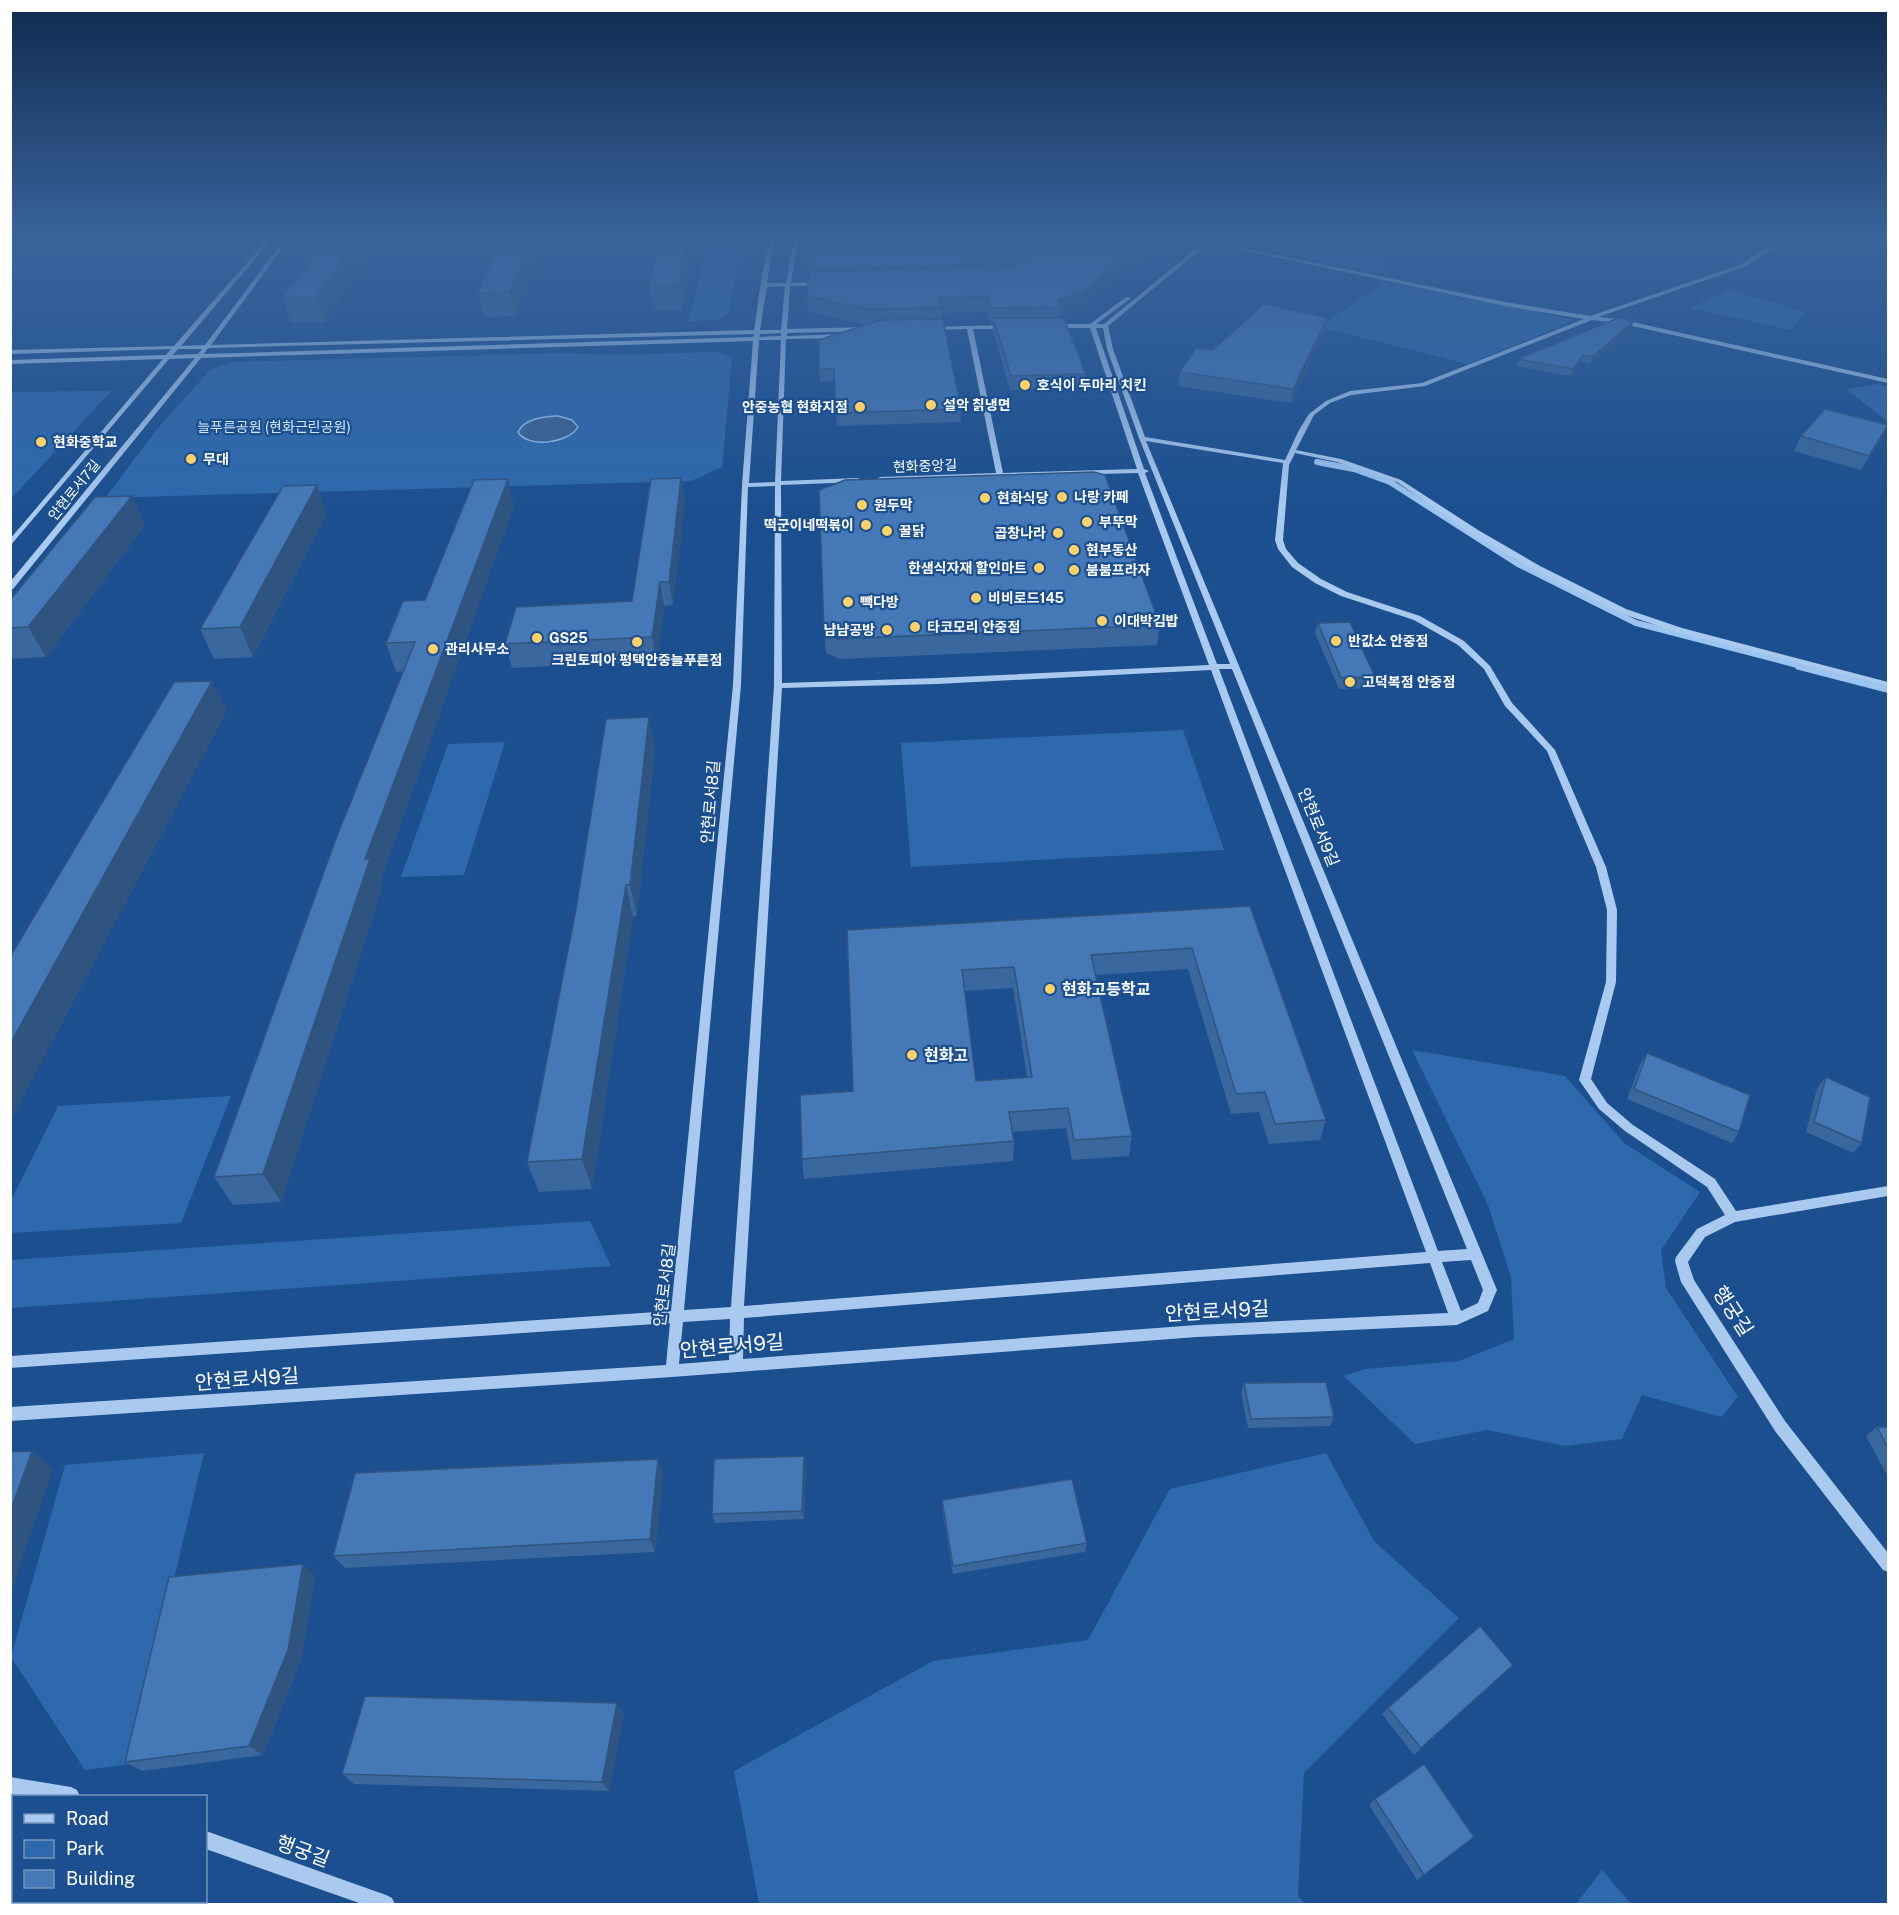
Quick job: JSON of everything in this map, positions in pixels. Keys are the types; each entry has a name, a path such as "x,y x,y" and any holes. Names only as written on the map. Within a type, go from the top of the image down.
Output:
{"street":[{"name":"안현로서7길","path":"10,544 195,326"},
{"name":"안현로서7길","path":"10,587 222,326"},
{"name":"안현로서8길","path":"672,1371 676,1316 687,1232 737,685 745,485 758,326"},
{"path":"736,1365 737,1312 778,686 778,483 785,326"},
{"path":"1570,326 1423,385 1350,393 1328,402 1312,414 1287,462 1279,540 1282,549 1295,565 1318,581 1344,594 1417,618 1461,643 1487,668 1508,704 1551,750 1601,867 1612,910 1611,982 1585,1080 1603,1106 1629,1128 1711,1183 1733,1217"},
{"path":"1643,326 1888,381"},
{"path":"1093,327 1141,471 1457,1318"},
{"path":"1049,329 1105,328"},
{"name":"안현로서9길","path":"10,1414 672,1371 1197,1331 1457,1318 1483,1307 1490,1290 1142,438 1105,328"},
{"path":"924,331 1015,329"},
{"path":"971,331 1000,475"},
{"path":"10,362 199,357 784,333 878,332"},
{"path":"10,351 757,334"},
{"path":"1142,438 1287,462"},
{"path":"1292,451 1339,460 1399,481 1475,532 1527,562 1623,611 1679,630 1888,684"},
{"name":"현화중앙길","path":"745,485 1155,470"},
{"path":"778,686 937,681 1234,666"},
{"name":"행궁길","path":"1888,1191 1733,1217 1701,1233 1681,1261 1688,1282 1780,1426 1888,1565"},
{"path":"10,1362 737,1312 1475,1254"},
{"path":"10,1785 61,1795"},
{"name":"행궁길","path":"207,1840 386,1905"}],"green space":[{"path":"1320,326 1560,326 1468,364"},
{"path":"1774,326 1794,326 1791,330"},
{"name":"늘푸른공원 (현화근린공원)","path":"717,352 732,358 722,467 691,481 105,498 157,429 210,370 232,362 561,353 618,355"},
{"path":"1878,384 1888,387 1888,422 1847,389"},
{"name":"현화중학교","path":"111,391 11,499 11,392"},
{"path":"1183,730 1224,850 911,867 901,743"},
{"path":"505,742 464,875 401,877 448,744"},
{"path":"1412,1050 1565,1076 1624,1143 1700,1192 1661,1250 1666,1288 1738,1397 1721,1417 1642,1395 1622,1439 1565,1446 1487,1430 1415,1444 1344,1376 1365,1369 1459,1361 1514,1339 1511,1277 1488,1205"},
{"path":"231,1096 181,1223 11,1233 11,1200 58,1106"},
{"path":"590,1221 611,1266 11,1308 11,1260"},
{"path":"204,1453 130,1764 85,1770 11,1657 65,1465"},
{"path":"1326,1453 1374,1541 1459,1618 1304,1773 1298,1896 1306,1904 759,1904 734,1771 933,1661 1088,1640 1170,1489"},
{"path":"1602,1870 1631,1904 1576,1904"}],"shaded area":[{"path":"558,416 572,420 578,427 566,437 548,442 530,441 518,432 530,421"}],"building":[{"path":"861,326 944,326 961,409 836,413 834,369 819,369 819,340"},
{"path":"996,326 1067,326 1086,374 1011,376"},
{"path":"1239,326 1323,326 1293,389 1180,372 1196,348 1213,350"},
{"path":"1598,326 1628,326 1592,357 1583,355 1573,369 1518,359"},
{"path":"1825,409 1888,425 1869,456 1801,436"},
{"name":"붐붐프라자","path":"1094,472 1105,475 1160,625 838,639 824,632 819,490 845,480"},
{"path":"681,478 669,582 660,582 652,637 505,644 516,607 632,601 651,479"},
{"path":"508,479 365,859 370,859 263,1174 214,1177 335,841 415,642 386,643 403,601 425,600 474,480"},
{"path":"317,485 240,627 200,629 283,486"},
{"path":"132,496 28,627 10,628 10,600 95,497"},
{"path":"1350,622 1375,677 1341,678 1318,623"},
{"path":"212,681 10,1044 10,957 174,682"},
{"path":"649,717 630,885 626,885 582,1159 527,1162 576,909 606,719"},
{"name":"현화고","path":"1250,906 1326,1120 1275,1124 1265,1092 1236,1094 1192,948 1091,955 1132,1136 1074,1140 1068,1108 1009,1112 1014,1141 802,1159 800,1095 853,1091 847,930","holes":["1014,967 1032,1077 976,1081 962,970"]},
{"path":"1647,1053 1750,1095 1739,1132 1634,1089"},
{"path":"1826,1077 1870,1097 1862,1143 1814,1122"},
{"path":"1326,1382 1334,1417 1251,1419 1244,1383"},
{"path":"1877,1427 1888,1427 1888,1448"},
{"path":"32,1451 10,1512 10,1452"},
{"path":"804,1456 802,1511 712,1514 714,1459"},
{"path":"658,1459 650,1539 333,1556 355,1473"},
{"path":"1072,1479 1087,1543 953,1566 942,1500"},
{"path":"303,1564 288,1650 249,1746 125,1762 169,1577"},
{"path":"1480,1626 1513,1665 1421,1748 1388,1708"},
{"path":"365,1696 617,1703 602,1782 342,1774"},
{"path":"1424,1764 1474,1837 1424,1875 1375,1799"}],"waterway":[{"path":"1317,462 1354,469 1390,482 1518,564 1636,623 1805,667"},
{"path":"1799,666 1888,689"}],"place":[{"name":"호식이 두마리 치킨","path":"1025,385"},
{"name":"설악 칡냉면","path":"931,405"},
{"name":"안중농협 현화지점","path":"860,407"},
{"name":"현화중학교","path":"41,442"},
{"name":"무대","path":"191,459"},
{"name":"나랑 카페","path":"1062,497"},
{"name":"현화식당","path":"985,498"},
{"name":"원두막","path":"862,505"},
{"name":"부뚜막","path":"1087,522"},
{"name":"떡군이네떡볶이","path":"866,525"},
{"name":"꿀닭","path":"887,531"},
{"name":"곱창나라","path":"1058,533"},
{"name":"현부동산","path":"1074,550"},
{"name":"한샘식자재 할인마트","path":"1039,568"},
{"name":"붐붐프라자","path":"1074,570"},
{"name":"비비로드145","path":"976,598"},
{"name":"빽다방","path":"848,602"},
{"name":"이대박김밥","path":"1102,621"},
{"name":"타코모리 안중점","path":"915,627"},
{"name":"냠냠공방","path":"887,630"},
{"name":"GS25","path":"537,638"},
{"name":"반값소 안중점","path":"1336,641"},
{"name":"크린토피아 평택안중늘푸른점","path":"637,642"},
{"name":"관리사무소","path":"433,649"},
{"name":"고덕복점 안중점","path":"1350,682"},
{"name":"현화고등학교","path":"1050,989"},
{"name":"현화고","path":"912,1055"}]}
